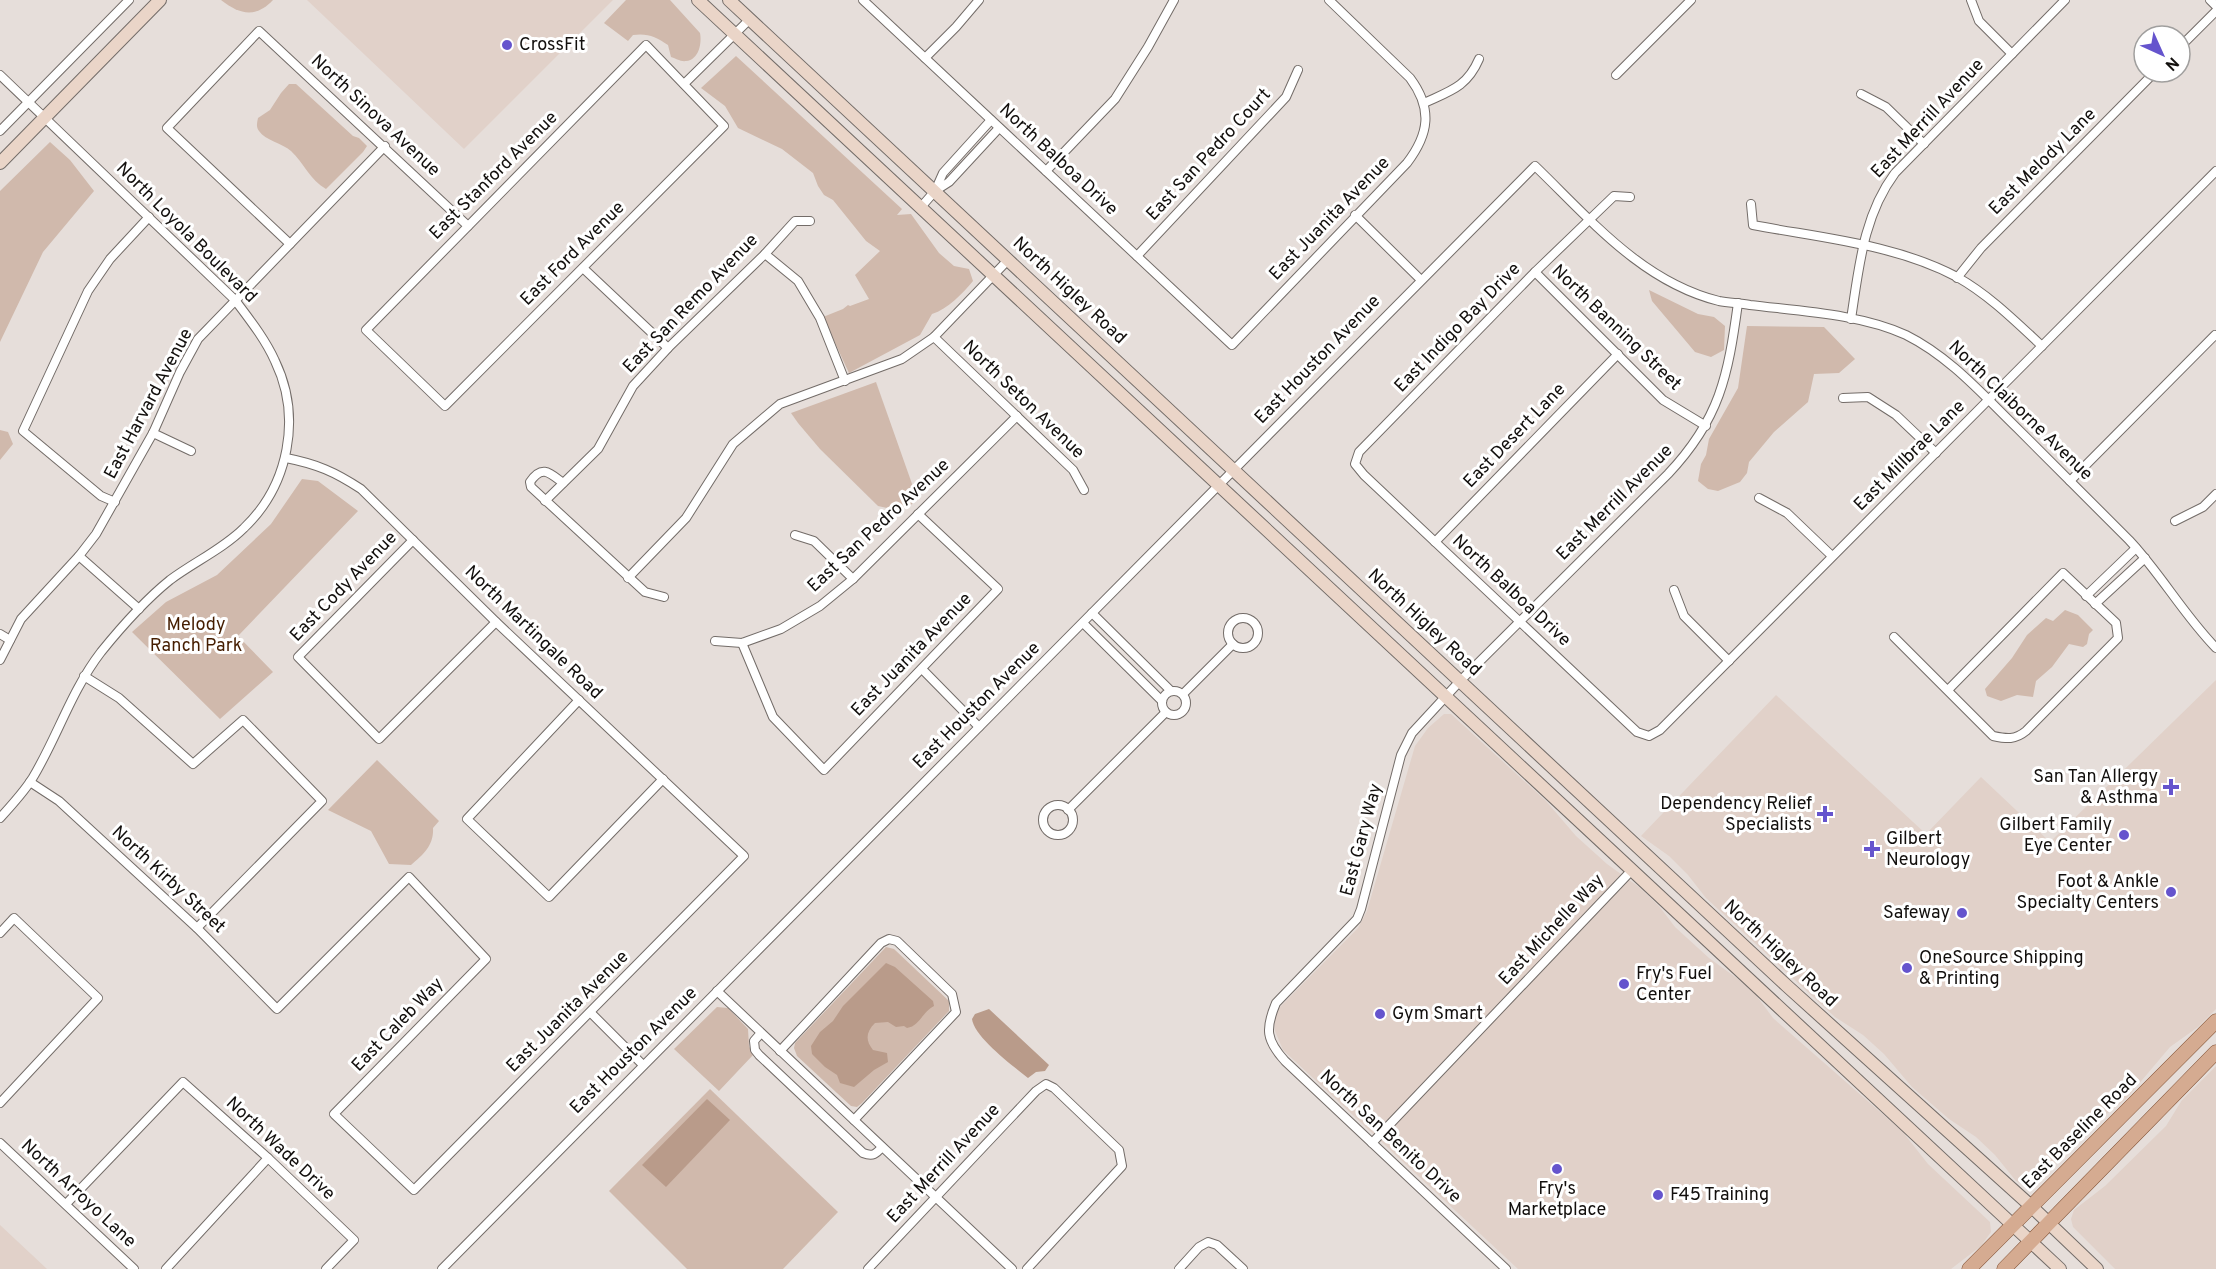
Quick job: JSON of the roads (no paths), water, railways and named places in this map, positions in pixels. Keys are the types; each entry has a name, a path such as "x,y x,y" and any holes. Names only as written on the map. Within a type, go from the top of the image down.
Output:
{"main road":[{"path":"0,163 160,0"},
{"name":"North Higley Road","path":"698,0 1220,485 1646,854 2097,1269"},
{"name":"North Higley Road","path":"729,0 1234,470 1632,870 2060,1269"},
{"path":"1632,870 1646,854"},
{"name":"East Baseline Road","path":"1969,1269 2215,1025"},
{"path":"1829,1053 1844,1036"},
{"path":"2004,1269 2216,1052"}],"street":[{"path":"0,131 129,0"},
{"name":"North Balboa Drive","path":"862,0 1232,345"},
{"path":"925,58 979,0"},
{"path":"1046,171 1115,99 1174,0"},
{"path":"1329,0 1410,78 1424,103 1462,84 1473,74 1479,59"},
{"path":"1616,75 1691,0"},
{"path":"1971,0 1979,21 2012,54"},
{"name":"East Merrill Avenue","path":"1851,319 1870,218 1885,186 2065,0"},
{"path":"2192,34 2216,8 2210,0"},
{"path":"684,84 750,19"},
{"name":"North Sinova Avenue","path":"290,244 167,128 259,31 385,146 468,226"},
{"name":"East Stanford Avenue","path":"445,406 366,330 646,45 684,84"},
{"name":"East San Pedro Court","path":"1137,256 1286,97 1298,70"},
{"name":"North Loyola Boulevard","path":"0,75 235,300 270,351 282,379 288,411 286,458"},
{"name":"East Ford Avenue","path":"445,406 724,126 684,84"},
{"name":"East Melody Lane","path":"1957,278 1981,248 2143,84"},
{"path":"1861,94 1886,107 1924,144"},
{"name":"East Juanita Avenue","path":"1232,345 1407,163 1418,149 1424,134 1426,119 1424,103"},
{"path":"935,191 943,173 991,120"},
{"path":"921,207 935,191 949,182 999,128"},
{"name":"East Harvard Avenue","path":"0,660 21,619 79,556 115,502 153,433 180,372 198,339 385,146"},
{"name":"North Claiborne Avenue","path":"1534,166 1638,264 1668,283 1721,302 1851,319 1894,331 1926,346 1949,362 2136,548 2184,613 2216,648"},
{"name":"East Houston Avenue","path":"442,1269 1534,166"},
{"name":"East Millbrae Lane","path":"1649,736 1660,730 2216,171"},
{"name":"East Indigo Bay Drive","path":"1355,464 1359,452 1535,272 1614,196 1630,197"},
{"path":"1750,204 1753,225 1908,256 1957,278 2003,310 2042,346"},
{"path":"1355,215 1420,279"},
{"path":"115,502 101,496 23,430 88,291 110,259 149,217"},
{"name":"East San Remo Avenue","path":"545,501 598,448 633,386 668,348 765,254 795,221 810,221"},
{"path":"765,254 798,281 820,318 845,381"},
{"path":"628,578 686,518 733,444 780,404 902,359 934,337 1008,260"},
{"path":"583,268 668,348"},
{"name":"North Banning Street","path":"1535,272 1663,400 1706,426"},
{"name":"East Merrill Avenue","path":"1453,688 1668,474 1694,444 1706,426 1725,379 1738,303"},
{"path":"2070,481 2215,336"},
{"name":"North Seton Avenue","path":"934,337 1073,470 1084,490"},
{"name":"East Desert Lane","path":"1435,542 1618,354"},
{"path":"1843,398 1868,397 1896,415 1936,453"},
{"name":"East San Pedro Avenue","path":"715,640 742,643 781,629 820,606 854,579 1017,416"},
{"path":"153,433 191,451"},
{"path":"0,818 30,782 84,676 114,637 170,580 244,529 271,494 286,458"},
{"name":"North Martingale Road","path":"286,458 313,463 337,473 361,489 496,622 744,856"},
{"name":"North Balboa Drive","path":"1355,464 1364,476 1637,732 1649,736"},
{"path":"563,483 549,472 541,471 535,474 530,482 531,487 545,501 628,578 645,592 664,597"},
{"path":"2175,521 2203,507 2216,494"},
{"path":"1760,498 1787,513 1832,556"},
{"name":"East Juanita Avenue","path":"742,643 773,717 824,770 998,590 918,514"},
{"path":"795,535 814,541 854,579"},
{"name":"East Cody Avenue","path":"413,540 298,657 379,739 496,622"},
{"path":"2086,596 2136,548"},
{"path":"79,556 139,609"},
{"path":"2095,604 2145,558"},
{"path":"1894,637 1993,736 2008,739 2019,737 2026,731 2118,638 2116,623 2063,573 1948,690"},
{"path":"1674,590 1684,616 1729,661"},
{"path":"1092,614 1170,691"},
{"path":"1083,623 1162,701 1166,712 1173,715 1183,711 1186,700 1183,694 1170,691 1162,701"},
{"path":"0,634 10,640"},
{"path":"1183,694 1233,644"},
{"path":"922,669 979,727"},
{"path":"84,676 119,698 193,765 243,720 322,801 198,928"},
{"name":"East Gary Way","path":"1269,1019 1276,1003 1357,919 1405,746 1412,733 1453,688"},
{"path":"579,700 467,819 549,897 663,779"},
{"path":"1068,810 1166,712"},
{"name":"North Kirby Street","path":"30,782 59,801 198,928 277,1009"},
{"name":"East Juanita Avenue","path":"414,1190 744,856"},
{"name":"East Michelle Way","path":"1372,1143 1632,870"},
{"name":"East Caleb Way","path":"277,1009 409,877 486,958 334,1114 414,1190"},
{"path":"0,933 14,918 98,998 0,1103"},
{"path":"780,1051 881,943 889,939 897,941 952,994 956,1011 854,1120"},
{"path":"717,991 1012,1269"},
{"path":"591,1013 643,1065"},
{"name":"North San Benito Drive","path":"1269,1019 1269,1035 1273,1047 1506,1269"},
{"path":"761,1033 754,1041 755,1050 759,1055 863,1154 875,1155 882,1147"},
{"name":"North Wade Drive","path":"66,1204 183,1082 268,1158 354,1240 326,1269"},
{"name":"East Merrill Avenue","path":"868,1269 1036,1091 1046,1084 1054,1088 1119,1150 1122,1166 1027,1269"},
{"name":"North Arroyo Lane","path":"0,1143 134,1269"},
{"path":"166,1269 268,1158"},
{"path":"1179,1269 1199,1247 1208,1242 1217,1245 1243,1269"}],"place":[{"name":"CrossFit","path":"507,45"},
{"name":"San Tan Allergy & Asthma","path":"2171,787"},
{"name":"Dependency Relief Specialists","path":"1825,814"},
{"name":"Gilbert Family Eye Center","path":"2124,835"},
{"name":"Gilbert Neurology","path":"1872,849"},
{"name":"Foot & Ankle Specialty Centers","path":"2171,892"},
{"name":"Safeway","path":"1962,913"},
{"name":"OneSource Shipping & Printing","path":"1907,968"},
{"name":"Fry's Fuel Center","path":"1624,984"},
{"name":"Gym Smart","path":"1380,1014"},
{"name":"Fry's Marketplace","path":"1557,1169"},
{"name":"F45 Training","path":"1658,1195"}],"park label":[{"name":"Melody Ranch Park","path":"196,635"}]}
